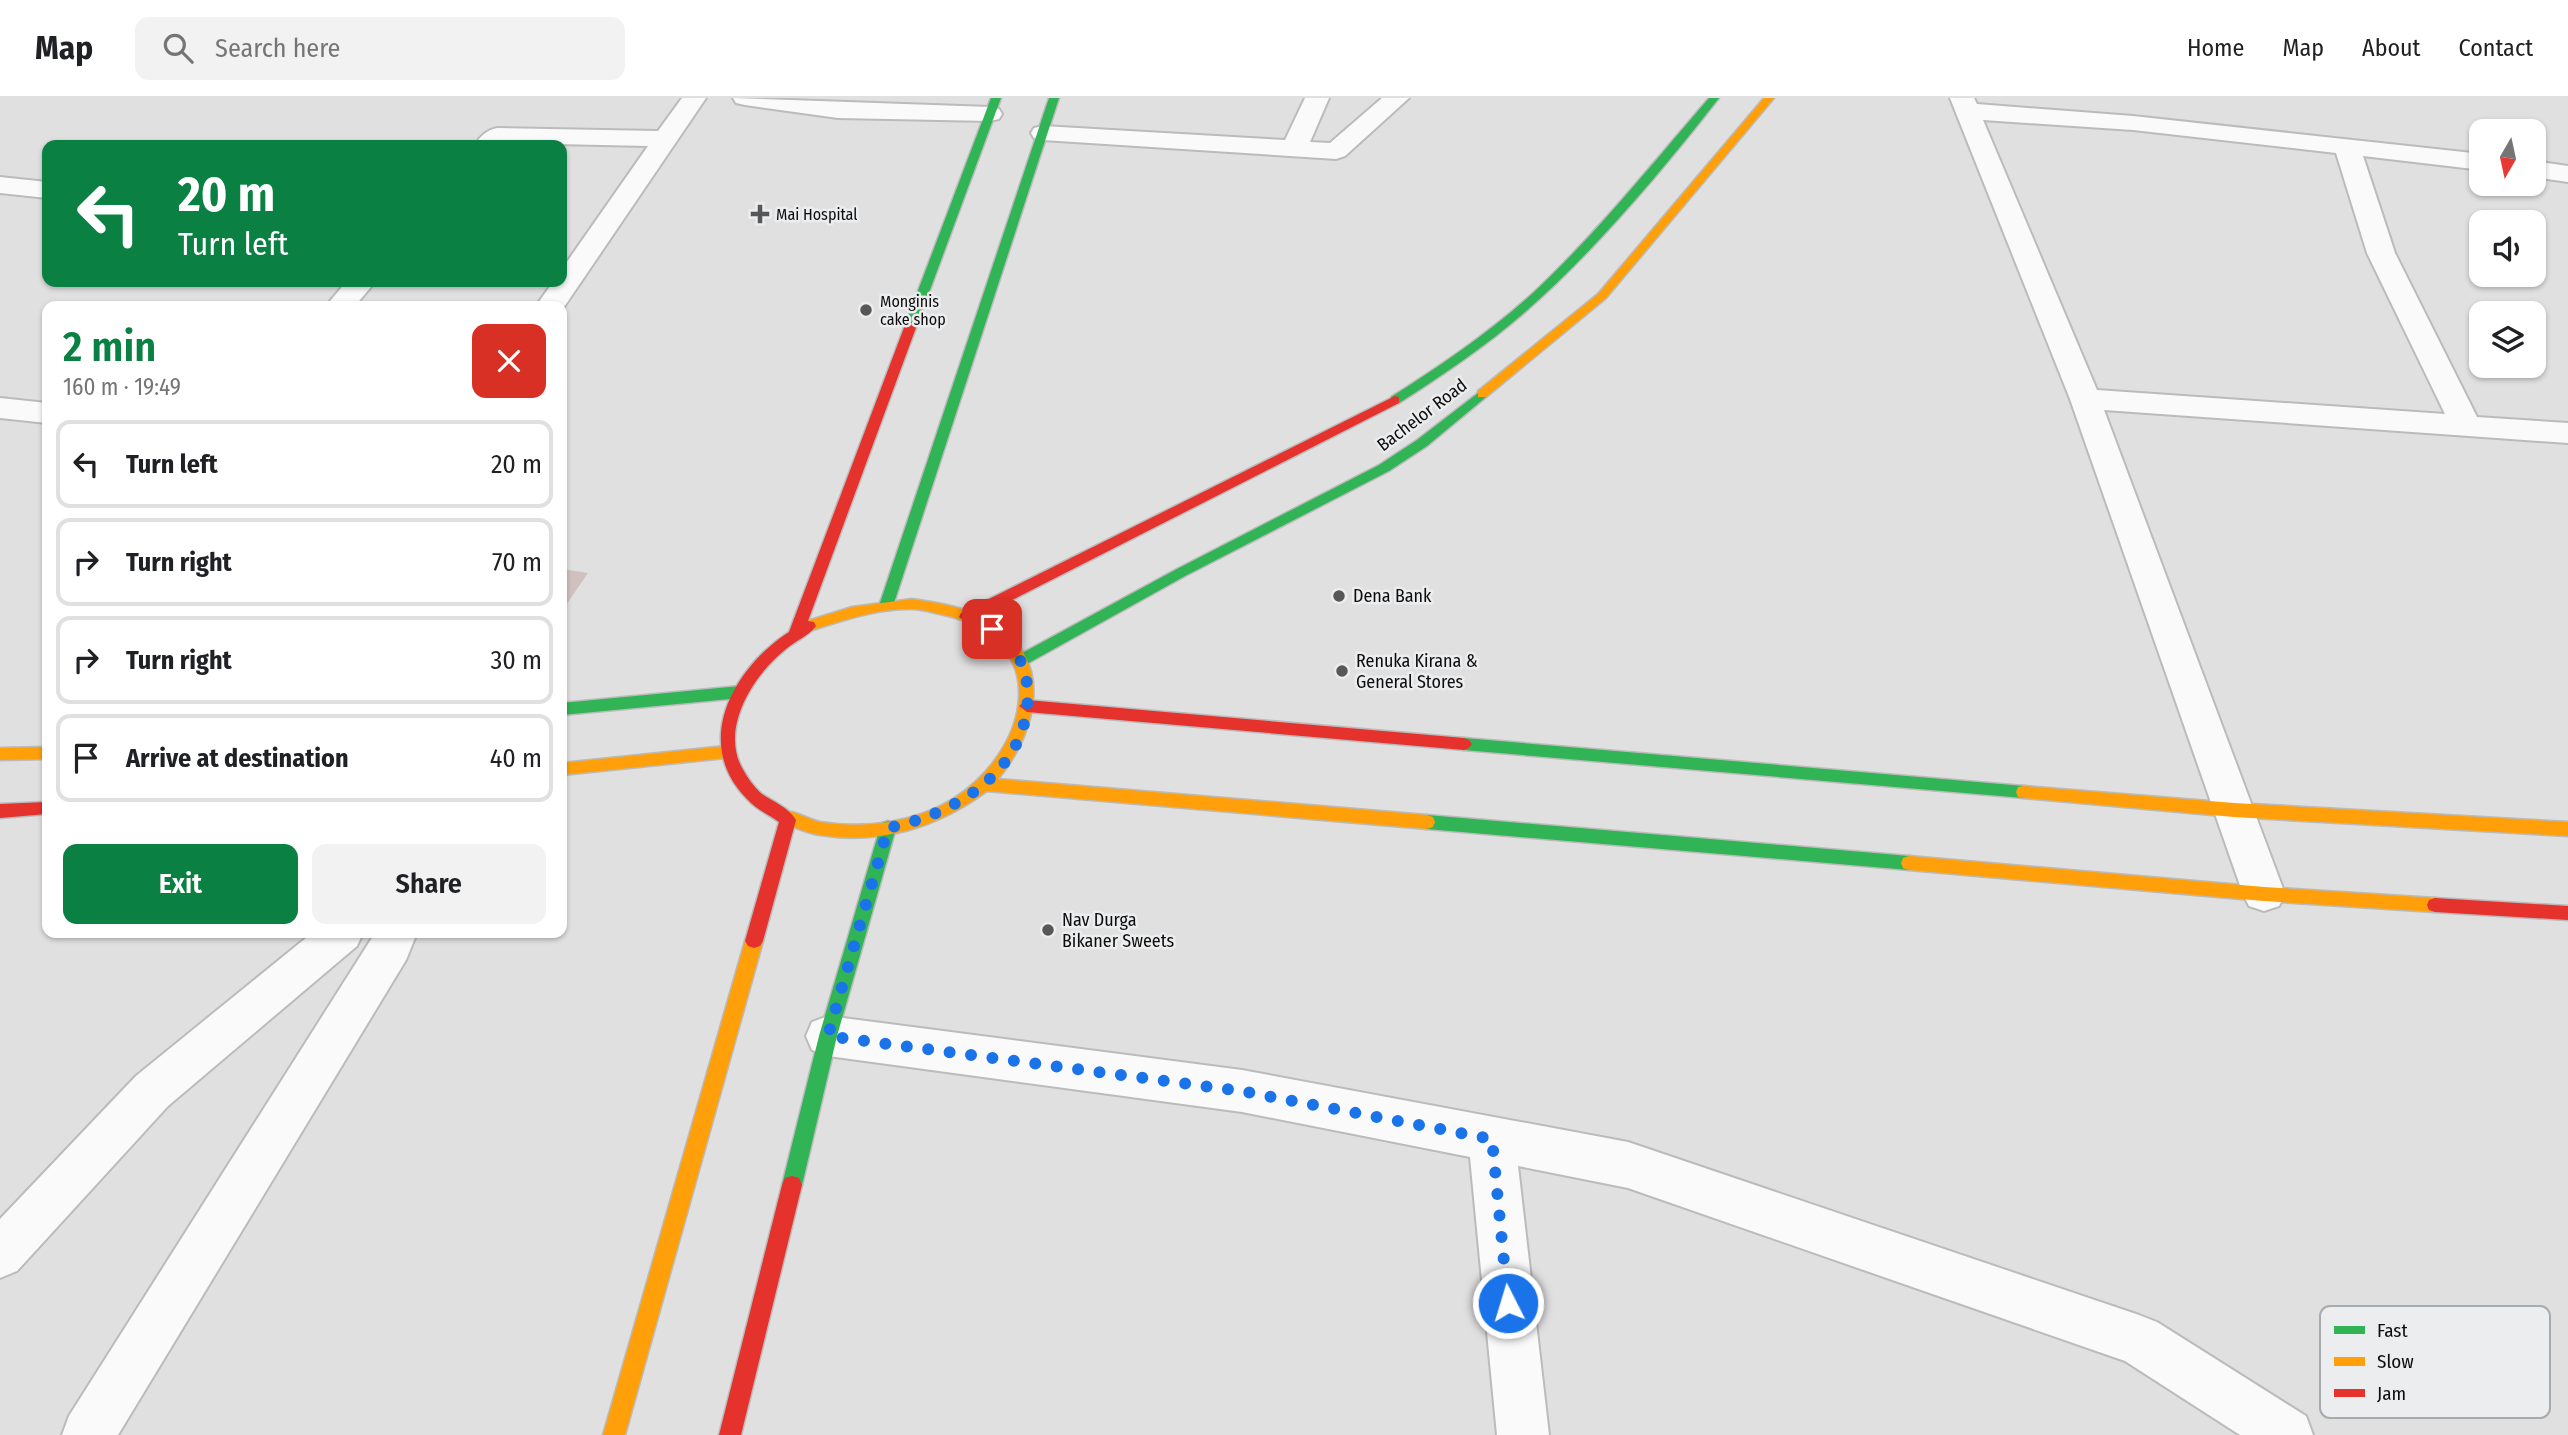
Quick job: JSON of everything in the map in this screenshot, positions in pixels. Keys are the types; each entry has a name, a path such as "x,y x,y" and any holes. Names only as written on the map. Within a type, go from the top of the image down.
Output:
{"main road":[{"path":"886,606 1055,98"},
{"name":"Bachelor Road","path":"967,617 1378,410 1432,378 1480,342 1556,277 1714,98"},
{"name":"Bachelor Road","path":"1020,661 1180,573 1384,468 1422,443 1602,296 1769,98"},
{"path":"796,633 993,106"},
{"path":"912,604 956,612 992,629 1020,661 1030,690 1025,727 1005,764 968,797 921,821 869,832 817,830 772,814 741,786 726,752 729,714 747,677 778,646 796,633 819,622 865,608 886,606 912,604"},
{"path":"567,709 740,692"},
{"path":"1027,706 2234,810 2568,829"},
{"path":"567,768 726,752"},
{"path":"0,754 42,753"},
{"path":"983,784 2263,894 2568,913"},
{"path":"0,811 42,808"},
{"path":"614,1435 788,820"},
{"path":"730,1435 828,1036 888,828"}],"street":[{"path":"567,281 694,98"},
{"path":"745,98 838,111 993,106"},
{"path":"1294,148 1317,98"},
{"path":"1043,133 1336,151 1397,98"},
{"path":"2263,894 2085,399 1965,104 2469,161"},
{"path":"492,140 497,135 664,139"},
{"path":"2347,147 2381,253 2468,427"},
{"path":"2546,171 2568,174"},
{"path":"0,185 42,189"},
{"path":"344,301 357,287"},
{"path":"2085,399 2568,433"},
{"path":"0,408 42,412"},
{"path":"0,1254 152,1091 336,938"},
{"path":"88,1435 394,938"},
{"path":"828,1036 1241,1091 1628,1165 2139,1339 2287,1435"},
{"path":"1492,1139 1522,1435"}],"building":[{"path":"567,570 588,573 567,604"}],"traffic: fast":[{"path":"911,325 996,98"},
{"path":"886,606 1054,98"},
{"path":"1395,400 1468,351 1536,296 1606,225 1714,98"},
{"path":"1020,661 1180,573 1384,468 1422,443 1482,394"},
{"path":"567,709 740,692"},
{"path":"1464,744 2024,792"},
{"path":"1427,822 1909,863"},
{"path":"792,1185 828,1036 888,828"}],"traffic: slow":[{"path":"1482,394 1602,296 1769,98"},
{"path":"785,817 817,828 853,832 889,829 924,820 957,804 985,783 1008,757 1022,725 1027,690 1023,670 1010,646 984,624 967,616 912,604"},
{"path":"809,626 852,612 912,604"},
{"path":"567,768 726,752"},
{"path":"0,754 42,753"},
{"path":"983,784 1427,822"},
{"path":"2024,792 2234,810 2568,829"},
{"path":"1909,863 2264,894 2435,905"},
{"path":"614,1435 754,941"}],"traffic: jam":[{"path":"796,633 911,325"},
{"path":"966,617 1395,400"},
{"path":"785,817 754,797 735,773 728,747 730,719 740,692 758,667 781,644 809,626"},
{"path":"1027,706 1464,744"},
{"path":"0,811 42,808"},
{"path":"754,941 788,820"},
{"path":"2435,905 2568,913"},
{"path":"730,1435 792,1185"}],"place":[{"name":"Mai Hospital","path":"760,214"},
{"name":"Monginis cake shop","path":"866,310"},
{"name":"Dena Bank","path":"1339,596"},
{"name":"Renuka Kirana & General Stores","path":"1342,671"},
{"name":"Nav Durga Bikaner Sweets","path":"1048,930"}],"route":[{"path":"992,629 1018,656 1030,690 1025,727 1005,764 968,797 921,821 888,828 828,1036 1241,1091 1492,1139 1508,1303"}]}
